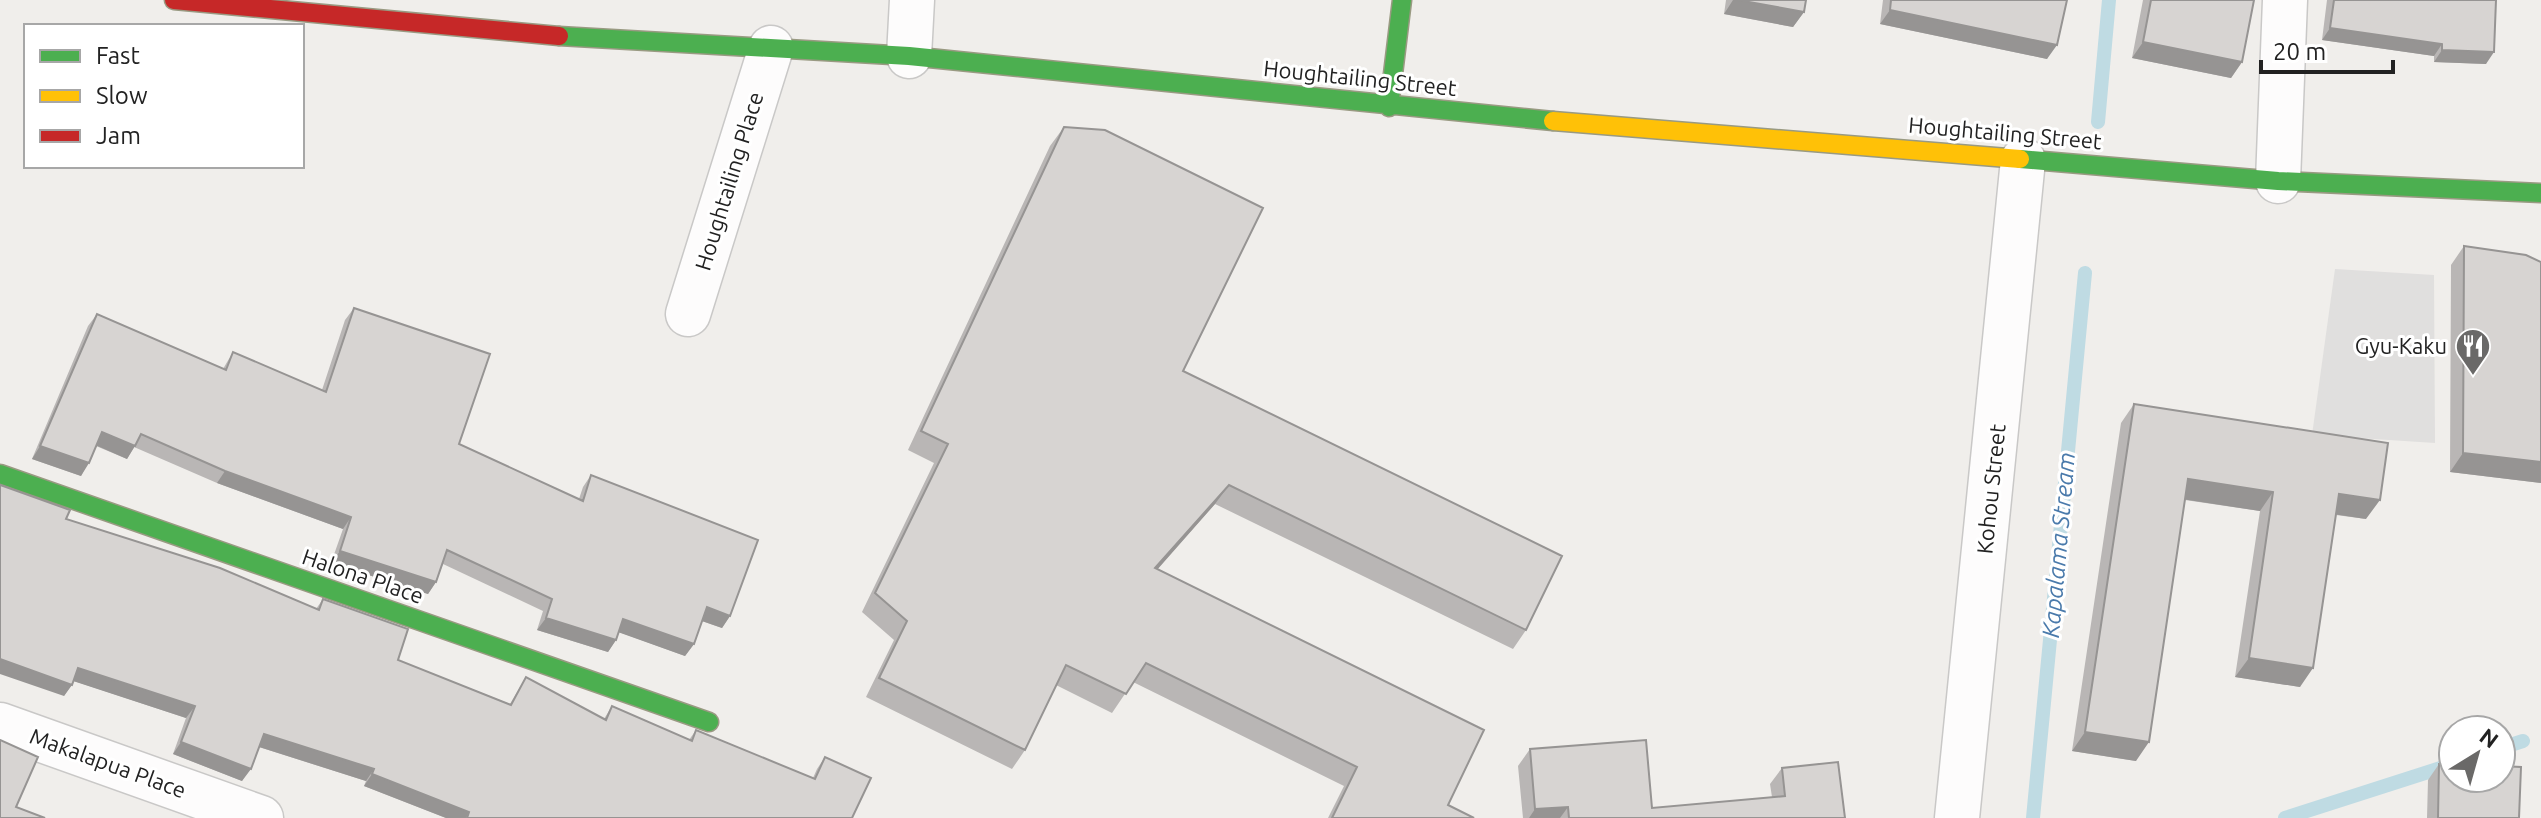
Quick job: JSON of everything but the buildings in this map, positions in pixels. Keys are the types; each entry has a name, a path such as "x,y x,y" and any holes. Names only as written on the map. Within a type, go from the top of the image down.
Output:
{"main road":[{"name":"Houghtailing Street","path":"174,0 552,36 909,56 1389,107 1819,140 2278,181 2541,193"},
{"path":"1389,107 1402,0"},
{"name":"Halona Place","path":"0,474 709,722"}],"street":[{"path":"909,56 912,0"},
{"path":"2278,181 2285,0"},
{"name":"Houghtailing Place","path":"688,314 771,48"},
{"name":"Kohou Street","path":"1957,818 2023,160"},
{"name":"Makalapua Place","path":"0,725 261,818"}],"shaded area":[{"path":"2335,269 2434,275 2435,443 2312,435"}],"waterway":[{"name":"Kapalama Stream","path":"2098,122 2109,0"},
{"name":"Kapalama Stream","path":"2033,818 2085,273"},
{"path":"2517,743 2523,741"},
{"path":"2285,818 2437,769"}],"traffic: fast":[{"path":"1389,107 1402,0"},
{"path":"559,36 909,56 1553,121"},
{"path":"2020,159 2278,181 2541,193"},
{"path":"0,474 709,722"}],"traffic: slow":[{"path":"1553,121 2020,159"}],"traffic: jam":[{"path":"174,0 559,36"}],"place":[{"name":"Gyu-Kaku","path":"2473,377"}]}
